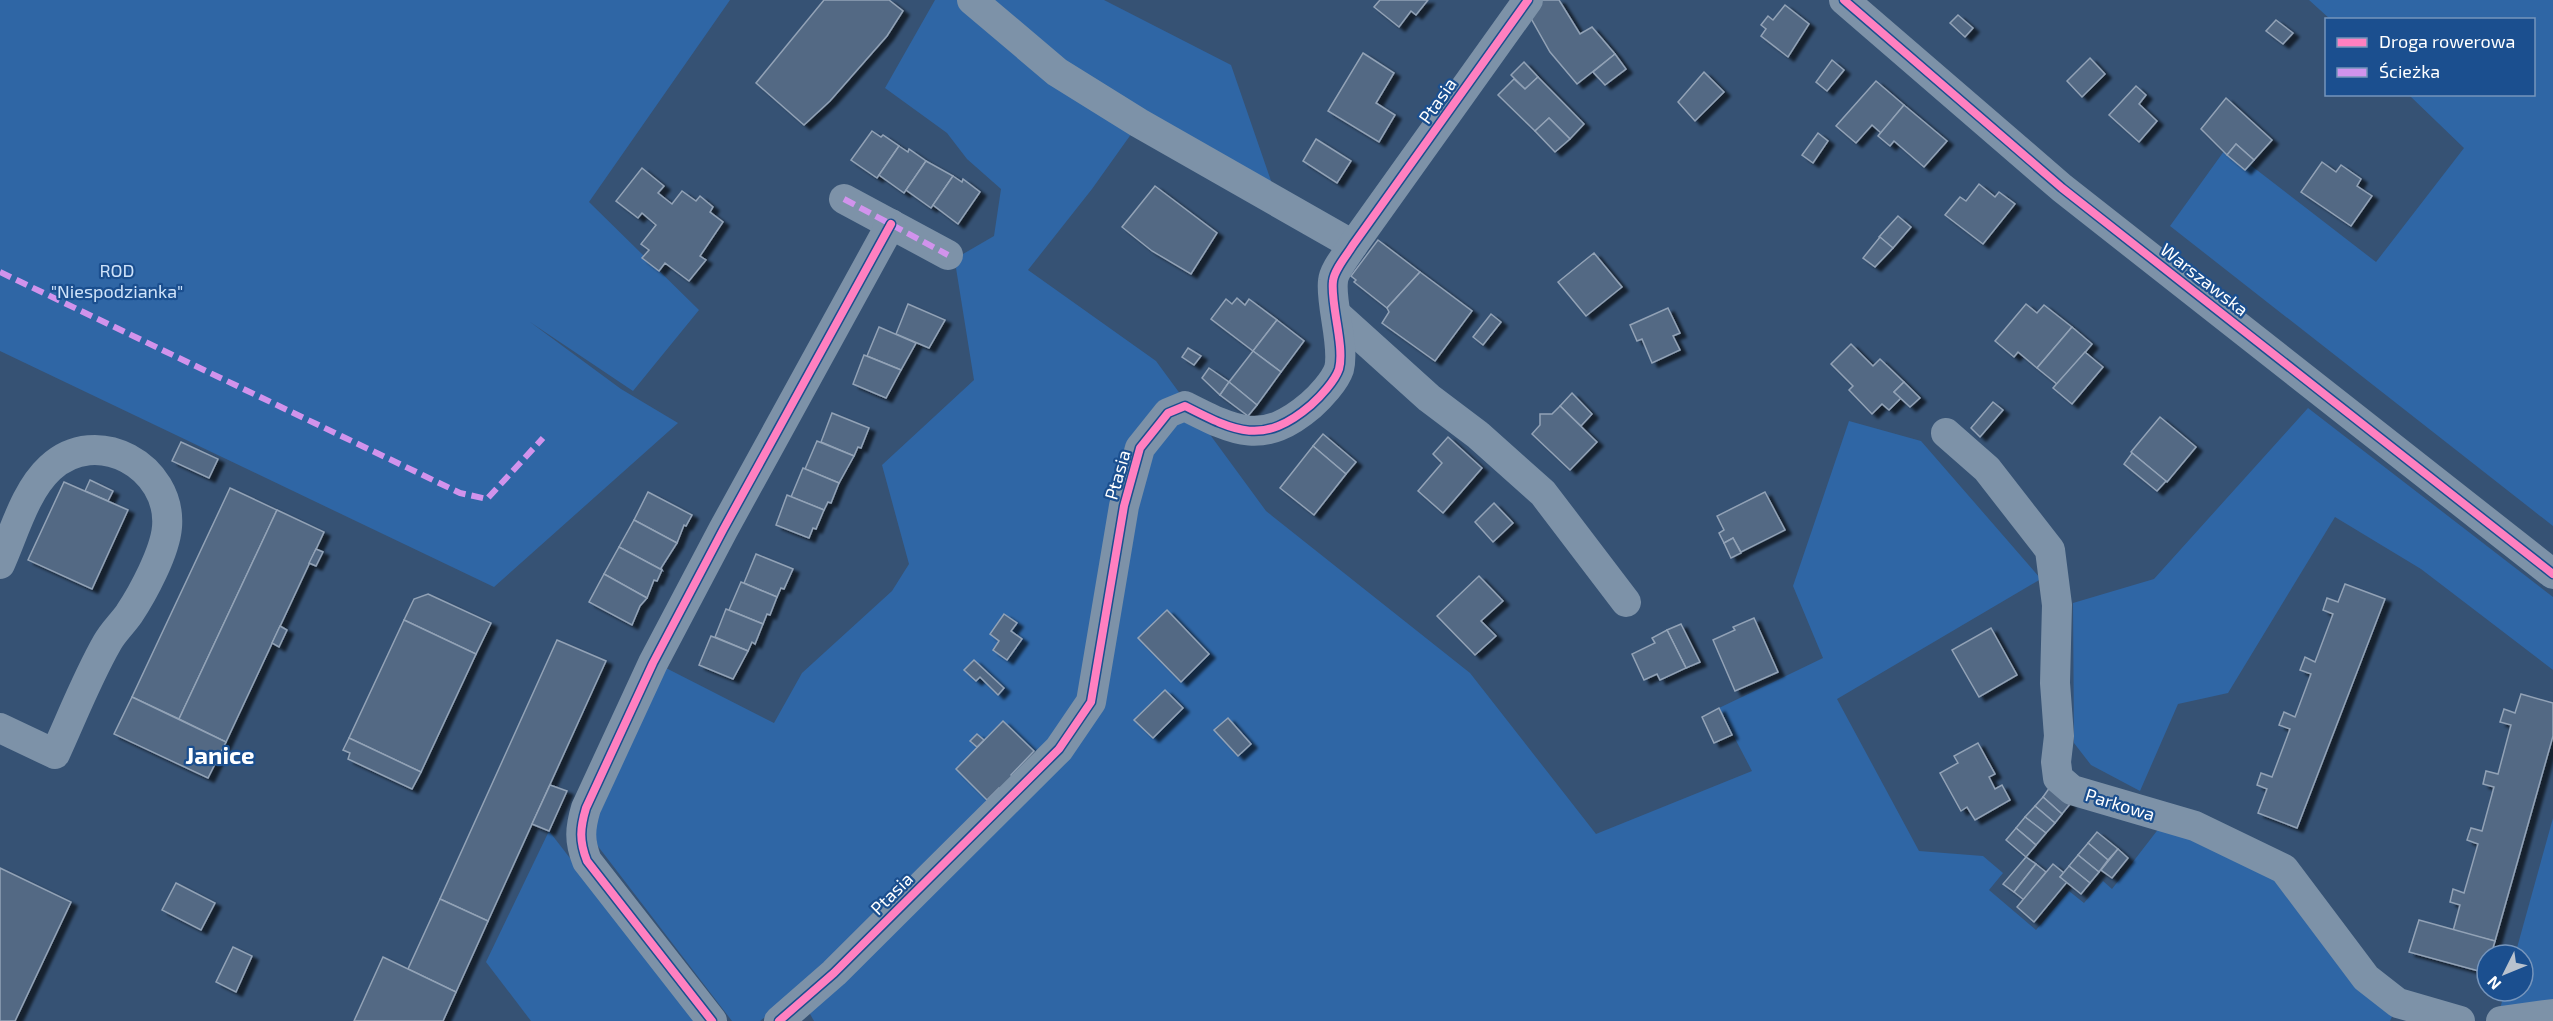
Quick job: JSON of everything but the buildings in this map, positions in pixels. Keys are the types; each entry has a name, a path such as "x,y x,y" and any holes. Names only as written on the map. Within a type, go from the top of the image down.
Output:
{"street":[{"path":"972,0 1057,72 1139,123 1353,245"},
{"name":"Ptasia","path":"779,1021 834,973 1059,749 1091,702 1124,506 1140,448 1168,413 1185,406 1214,421 1241,429 1268,431 1293,420 1319,398 1338,369 1337,315 1333,280 1353,245 1528,0"},
{"name":"Warszawska","path":"1844,0 2062,188 2553,574"},
{"path":"844,199 948,255"},
{"path":"712,1021 587,861 581,846 580,828 586,808 653,663 723,530 891,224"},
{"path":"1337,315 1429,398 1478,435 1543,493 1626,602"},
{"name":"Parkowa","path":"1946,433 1987,469 2050,550 2057,605 2055,683 2059,736 2056,762 2058,778 2072,790 2195,826 2284,869 2366,978 2419,1017 2460,1021"},
{"path":"0,564 36,486 51,467 61,460 98,450 122,455 144,468 160,488 167,512 167,525 159,555 136,603 106,646 55,754 0,728"},
{"path":"2501,1021 2553,1014"}],"green space":[{"name":"ROD \"Niespodzianka\"","path":"0,0 730,0 589,202 699,310 633,391 530,322 621,389 678,423 494,587 0,351"},
{"path":"935,0 1104,0 1231,65 1279,204 1139,123 1092,189 1028,270 1156,361 1266,511 1470,673 1596,834 1752,771 1719,708 1823,658 1793,586 1849,421 1921,441 2041,579 1837,699 1919,851 1983,856 2003,873 1989,890 2036,930 2069,891 2084,903 2103,881 2112,889 2163,823 2284,869 2398,1003 2390,1021 814,1021 797,991 760,1021 732,1021 597,845 594,826 664,667 774,723 802,673 892,591 909,564 882,465 974,380 956,268 963,254 994,236 1001,189 967,159 947,133 885,88"},
{"path":"2309,0 2553,0 2553,526 2170,226 2227,147 2376,262 2464,148 2410,96 2535,96 2535,18 2329,18"},
{"path":"2308,408 2553,597 2553,670 2421,569 2335,517 2228,693 2178,704 2140,791 2091,765 2074,743 2073,603 2154,579"},
{"path":"2553,818 2553,1005 2499,1012 2502,1003 2535,1003 2535,943 2518,943"},
{"path":"549,831 696,1021 531,1021 486,962"}],"marked path":[{"path":"844,199 948,255"},
{"path":"0,272 460,493 487,499 543,438"}],"cycle path":[{"path":"779,1021 834,973 1059,749 1091,702 1124,506 1140,448 1168,413 1185,406 1219,423 1235,428 1249,431 1263,430 1294,418 1315,402 1331,384 1339,369 1340,360 1333,290 1336,272 1528,0"},
{"path":"1844,0 2062,188 2553,574"},
{"path":"712,1021 587,861 582,841 584,815 653,663 723,530 891,224"}],"district":[{"name":"Janice","path":"220,756"}]}
